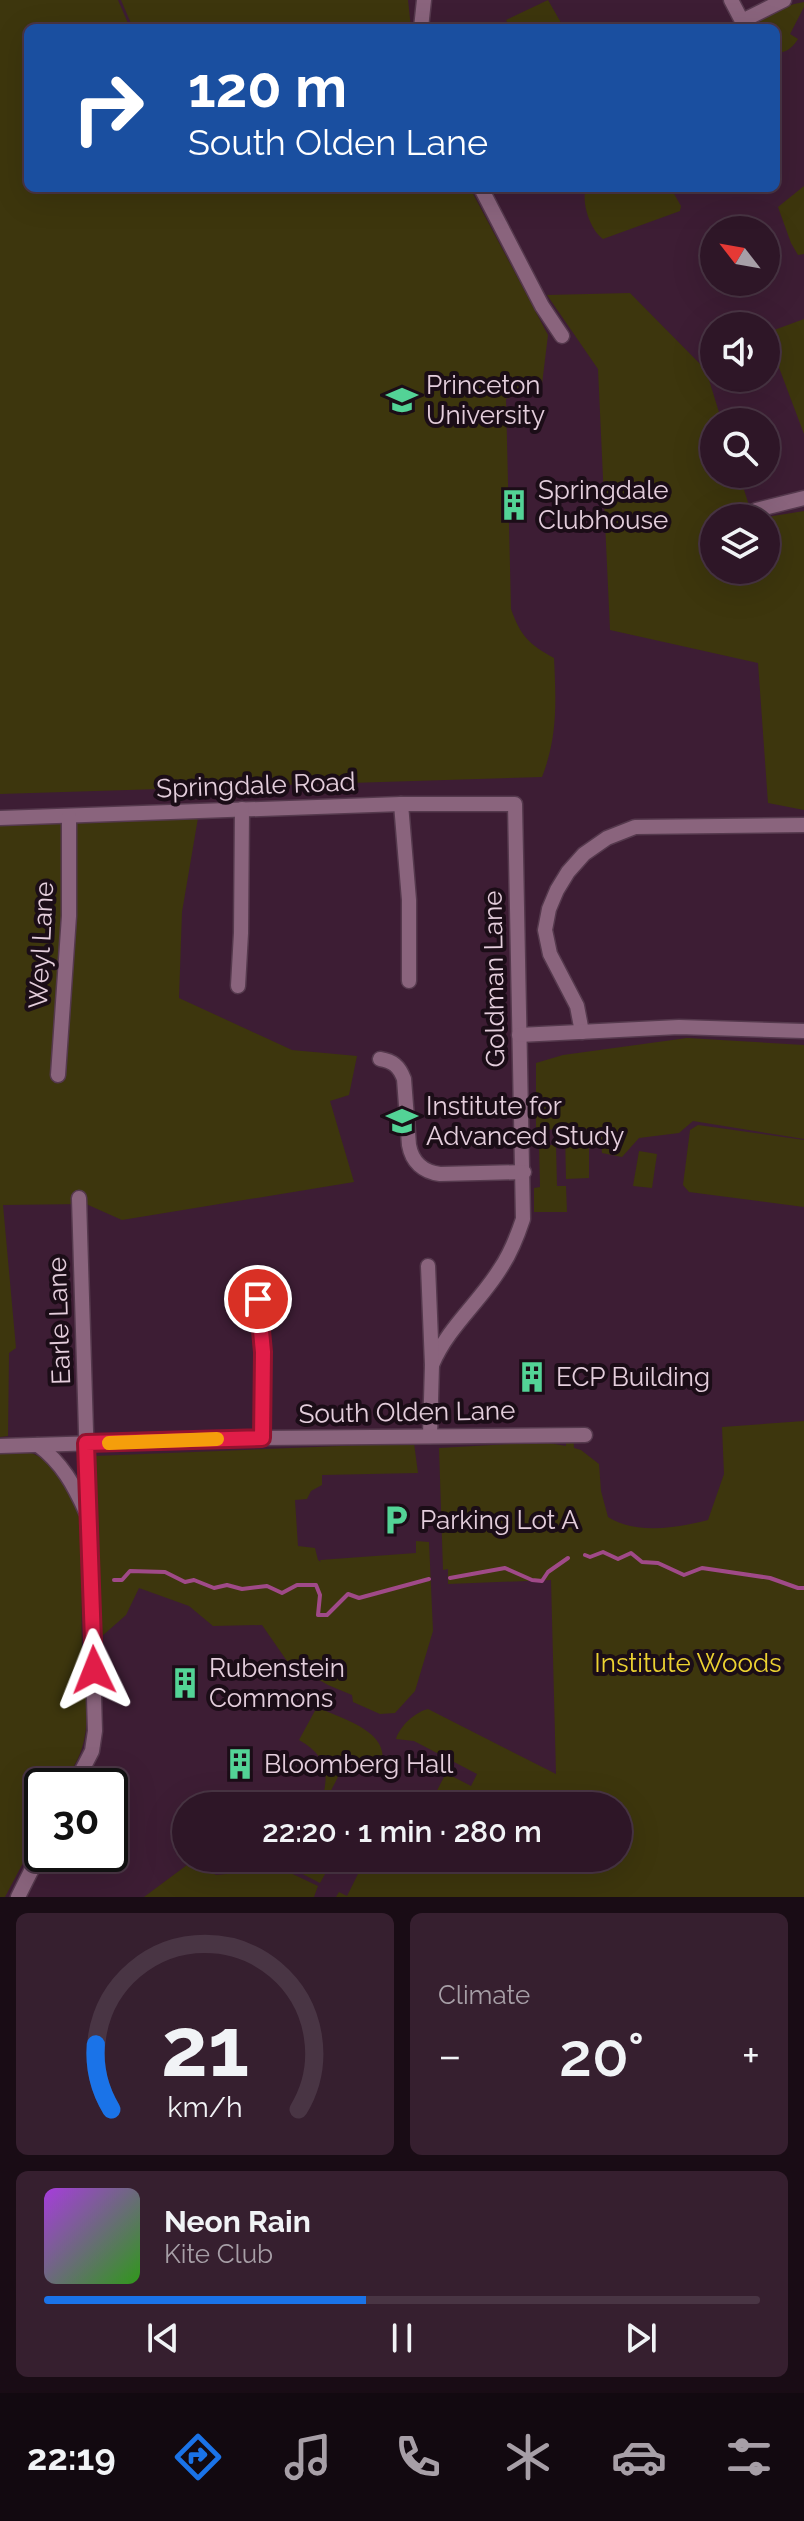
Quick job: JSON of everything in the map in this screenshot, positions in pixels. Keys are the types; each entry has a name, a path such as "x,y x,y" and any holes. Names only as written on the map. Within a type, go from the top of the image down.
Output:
{"street":[{"path":"421,24 424,0"},
{"path":"731,0 742,21 784,0"},
{"path":"483,192 542,306 562,336"},
{"path":"780,504 804,498"},
{"path":"401,804 409,900 409,981"},
{"name":"Springdale Road","path":"0,818 401,804 515,804"},
{"name":"Goldman Lane","path":"432,1365 452,1327 499,1272 514,1246 523,1219 515,804"},
{"path":"238,986 242,809"},
{"name":"Weyl Lane","path":"58,1075 69,916 69,816"},
{"path":"582,1032 577,1006 550,954 545,930 557,890 584,854 607,838 635,827 804,825"},
{"path":"519,1035 679,1027 804,1031"},
{"path":"380,1059 394,1063 404,1079 409,1145 411,1155 419,1165 430,1173 440,1174 524,1172"},
{"name":"Earle Lane","path":"79,1198 95,1741 82,1768"},
{"path":"428,1266 432,1365 430,1435"},
{"path":"256,1273 263,1352 262,1438"},
{"name":"South Olden Lane","path":"0,1446 262,1438 585,1435"},
{"path":"38,1445 55,1458 90,1519"},
{"path":"18,1897 30,1872"}],"green space":[{"name":"Princeton University","path":"0,0 118,0 128,24 24,24 24,192 472,192 548,335 542,384 506,399 511,609 527,639 554,658 553,733 542,777 0,794"},
{"path":"121,0 408,0 411,24 131,24"},
{"path":"548,0 562,24 508,24 506,20"},
{"path":"804,2 790,34 798,39 789,49 780,52 780,24 758,24 784,7"},
{"path":"804,186 804,254 798,255 778,207"},
{"path":"673,192 681,206 680,211 603,239 588,215 585,194"},
{"path":"630,293 700,364 700,392 713,392 718,408 700,408 700,488 743,488 749,504 700,504 700,584 780,584 780,515 804,511 804,810 768,803 758,663 610,630 598,369 547,295"},
{"path":"804,319 804,434 780,370 780,328"},
{"path":"198,818 182,912 179,998 292,1050 357,1056 349,1095 330,1101 354,1182 122,1220 86,1204 3,1205 16,1348 9,1353 8,1436 0,1437 0,825"},
{"path":"687,1038 804,1045 804,1139 693,1121 679,1133 639,1138 622,1157 602,1153 600,1131 567,1126 536,1133 536,1063 563,1055"},
{"path":"698,1125 804,1140 804,1207 689,1192 683,1185 690,1130"},
{"path":"565,1131 589,1131 589,1178 566,1179"},
{"path":"539,1145 556,1145 557,1186 566,1186 567,1212 534,1212 534,1188 540,1187"},
{"path":"639,1151 657,1154 652,1188 633,1186"},
{"name":"Institute Woods","path":"804,1421 804,1897 336,1897 339,1892 347,1896 359,1872 632,1872 632,1792 436,1792 446,1773 471,1786 477,1774 414,1741 396,1739 409,1720 428,1709 556,1774 551,1580 448,1584 448,1569 443,1570 439,1448 543,1442 566,1446 566,1435 573,1434 574,1448 599,1464 601,1491 608,1517 631,1526 657,1528 708,1520 724,1474 722,1427"},
{"path":"414,1443 418,1473 322,1475 322,1485 311,1491 307,1499 295,1500 298,1546 315,1548 321,1562 416,1553 416,1541 429,1542 433,1631 415,1691 395,1713 380,1714 353,1702 352,1695 287,1661 262,1625 213,1626 189,1606 139,1588 126,1615 101,1637 94,1456"},
{"path":"29,1452 47,1462 62,1478 78,1506 83,1532 82,1639 86,1699 85,1736 72,1768 24,1768 24,1861 5,1897 0,1897 0,1453"},
{"path":"317,1707 353,1723 374,1737 383,1757 380,1770 350,1754 330,1792 324,1792 326,1779 323,1764 314,1751 299,1740"},
{"path":"178,1872 210,1872 216,1875 288,1872 318,1886 314,1897 144,1897"},
{"path":"299,1872 326,1872 320,1883"}],"waterway":[{"path":"585,1555 590,1557 603,1552 618,1559 631,1553 642,1562 658,1563 684,1575 702,1568 770,1578 804,1588"},
{"path":"450,1578 505,1568 542,1581 548,1572 568,1558"},
{"path":"114,1580 122,1580 130,1571 165,1572 185,1582 194,1580 214,1588 227,1585 242,1589 267,1586 282,1593 297,1585 316,1585 320,1595 318,1615 327,1615 348,1594 359,1598 429,1579"}],"slow traffic":[{"path":"109,1443 217,1439"}],"place":[{"name":"Princeton University","path":"402,400"},
{"name":"Springdale Clubhouse","path":"514,505"},
{"name":"Institute for Advanced Study","path":"402,1121"},
{"name":"ECP Building","path":"532,1377"},
{"name":"Parking Lot A","path":"396,1520"},
{"name":"Rubenstein Commons","path":"185,1683"},
{"name":"Bloomberg Hall","path":"240,1764"}],"route":[{"path":"94,1670 86,1443 262,1438 263,1352 258,1299"}]}
